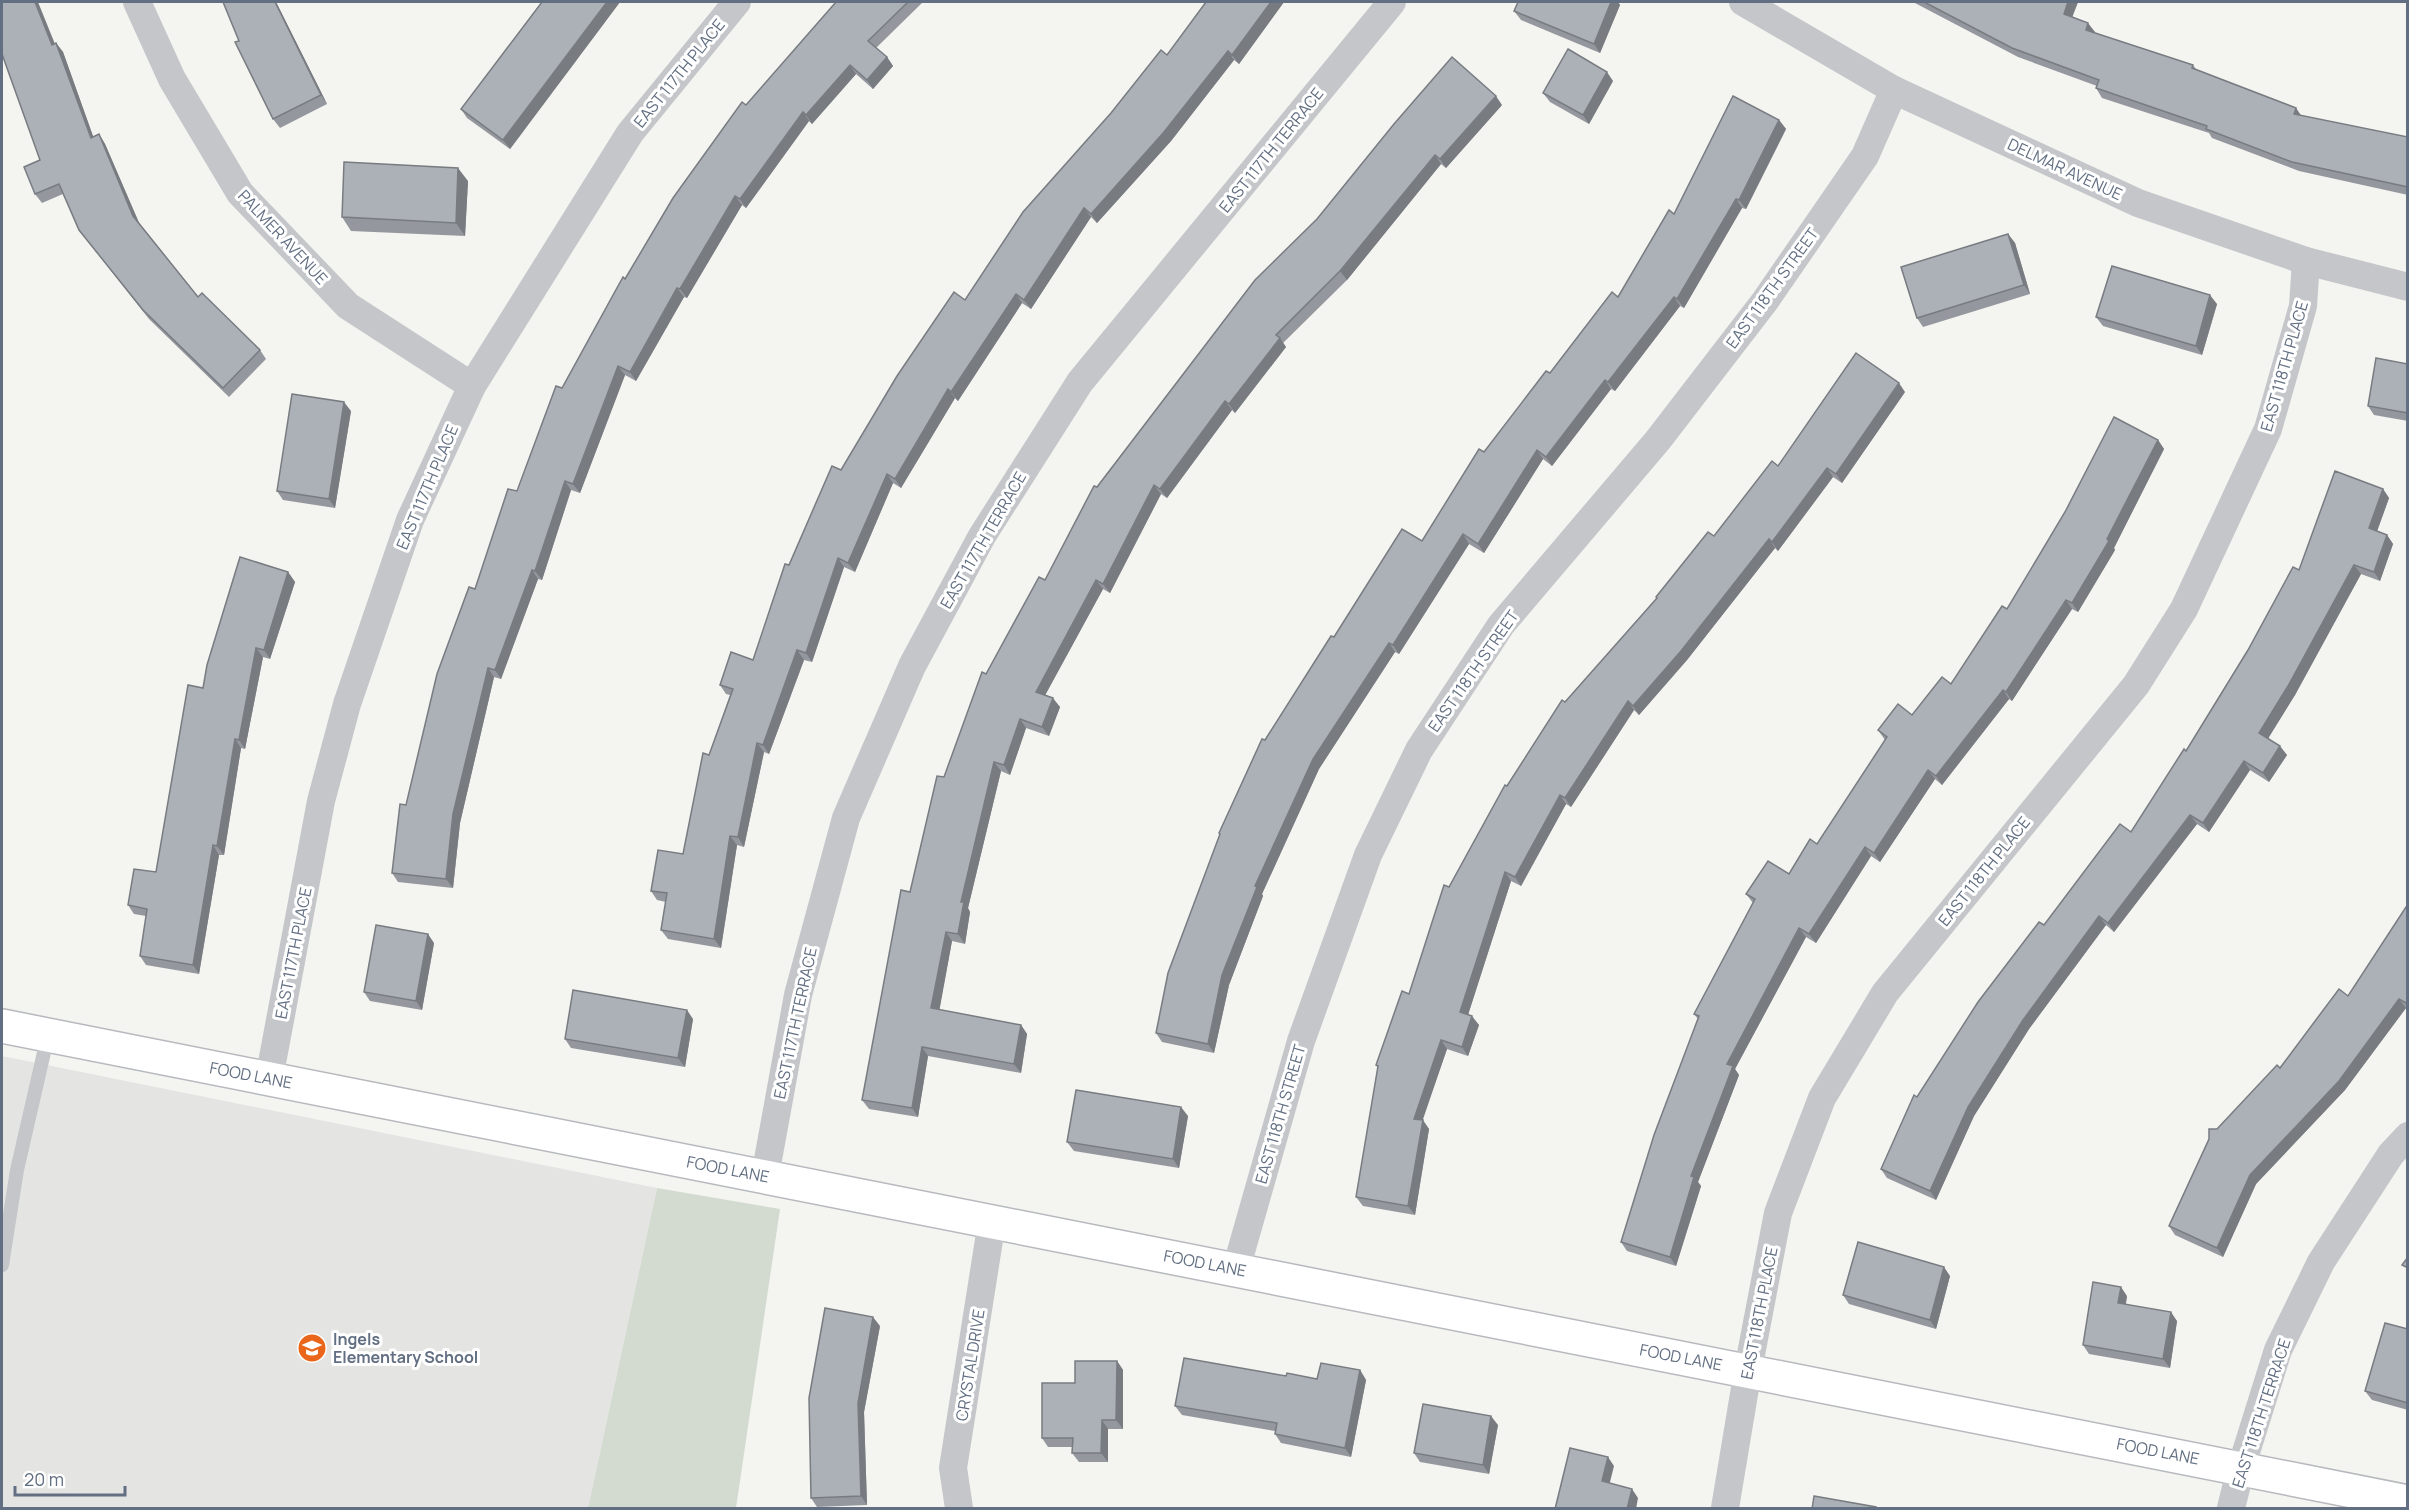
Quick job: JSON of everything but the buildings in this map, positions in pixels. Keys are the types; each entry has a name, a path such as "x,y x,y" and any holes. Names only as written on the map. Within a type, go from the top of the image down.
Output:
{"street":[{"name":"PALMER AVENUE","path":"137,2 172,79 240,193 348,306 472,386"},
{"name":"EAST 117TH PLACE","path":"269,1079 321,801 347,704 410,520 472,386 630,133 736,2"},
{"name":"EAST 117TH TERRACE","path":"765,1176 798,995 846,818 918,656 982,536 1080,382 1392,2"},
{"name":"DELMAR AVENUE","path":"1743,2 1894,90 2138,203 2306,261 2408,287"},
{"name":"EAST 118TH STREET","path":"1236,1269 1301,1041 1368,855 1419,750 1501,625 1658,440 1765,301 1865,156 1894,90"},
{"name":"EAST 118TH PLACE","path":"1725,1509 1748,1370 1778,1213 1822,1098 1885,993 2136,685 2184,609 2268,429 2303,306 2306,261"},
{"name":"FOOD LANE","path":"2,1026 2408,1502"},
{"name":"EAST 118TH TERRACE","path":"2231,1509 2241,1468 2278,1350 2321,1262 2391,1154 2408,1136"},
{"name":"CRYSTAL DRIVE","path":"959,1509 953,1468 992,1221"}],"lane":[{"path":"2,1265 4,1238 17,1170 48,1035"}],"shaded area":[{"name":"Ingels Elementary School","path":"2,1056 657,1188 588,1508 2,1508"},
{"path":"657,1188 780,1209 736,1508 588,1508"}],"place":[{"name":"Ingels Elementary School","path":"312,1348"}]}
